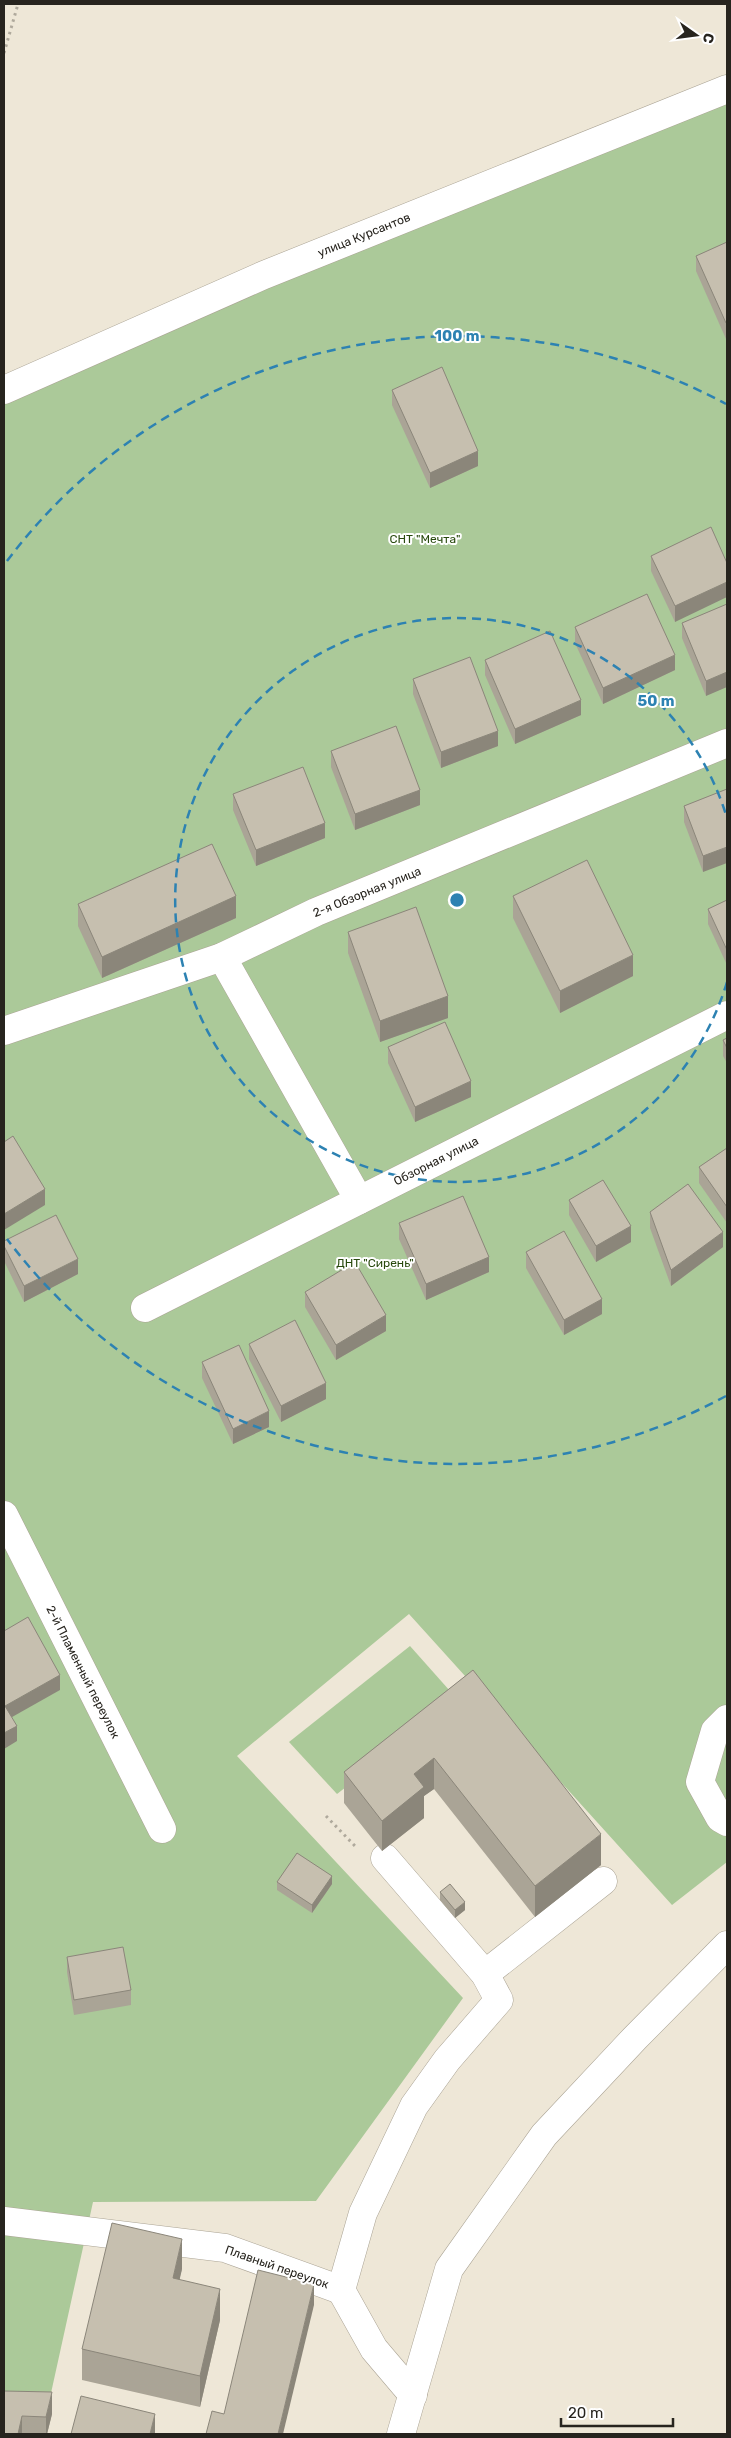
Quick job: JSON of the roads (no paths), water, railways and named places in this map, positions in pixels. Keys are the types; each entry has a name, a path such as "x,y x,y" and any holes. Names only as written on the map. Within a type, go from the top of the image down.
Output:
{"street":[{"name":"улица Курсантов","path":"4,390 264,275 727,89"},
{"name":"2-я Обзорная улица","path":"4,1031 222,957 316,912 727,742"},
{"path":"222,957 359,1200"},
{"name":"Обзорная улица","path":"145,1308 727,1015"},
{"name":"2-й Пламенный переулок","path":"4,1515 162,1830"},
{"path":"727,1719 715,1731 700,1782 720,1818 727,1822"},
{"path":"373,1855 485,1974 499,2000 446,2060 414,2106 363,2213 341,2290 374,2350 413,2396"},
{"path":"485,1974 604,1881"},
{"path":"401,2434 449,2269 544,2135 635,2038 727,1945"},
{"name":"Плавный переулок","path":"4,2221 225,2248 341,2290"}],"park label":[{"name":"СНТ \"Мечта\"","path":"425,539"},
{"name":"ДНТ \"Сирень\"","path":"375,1263"}]}
